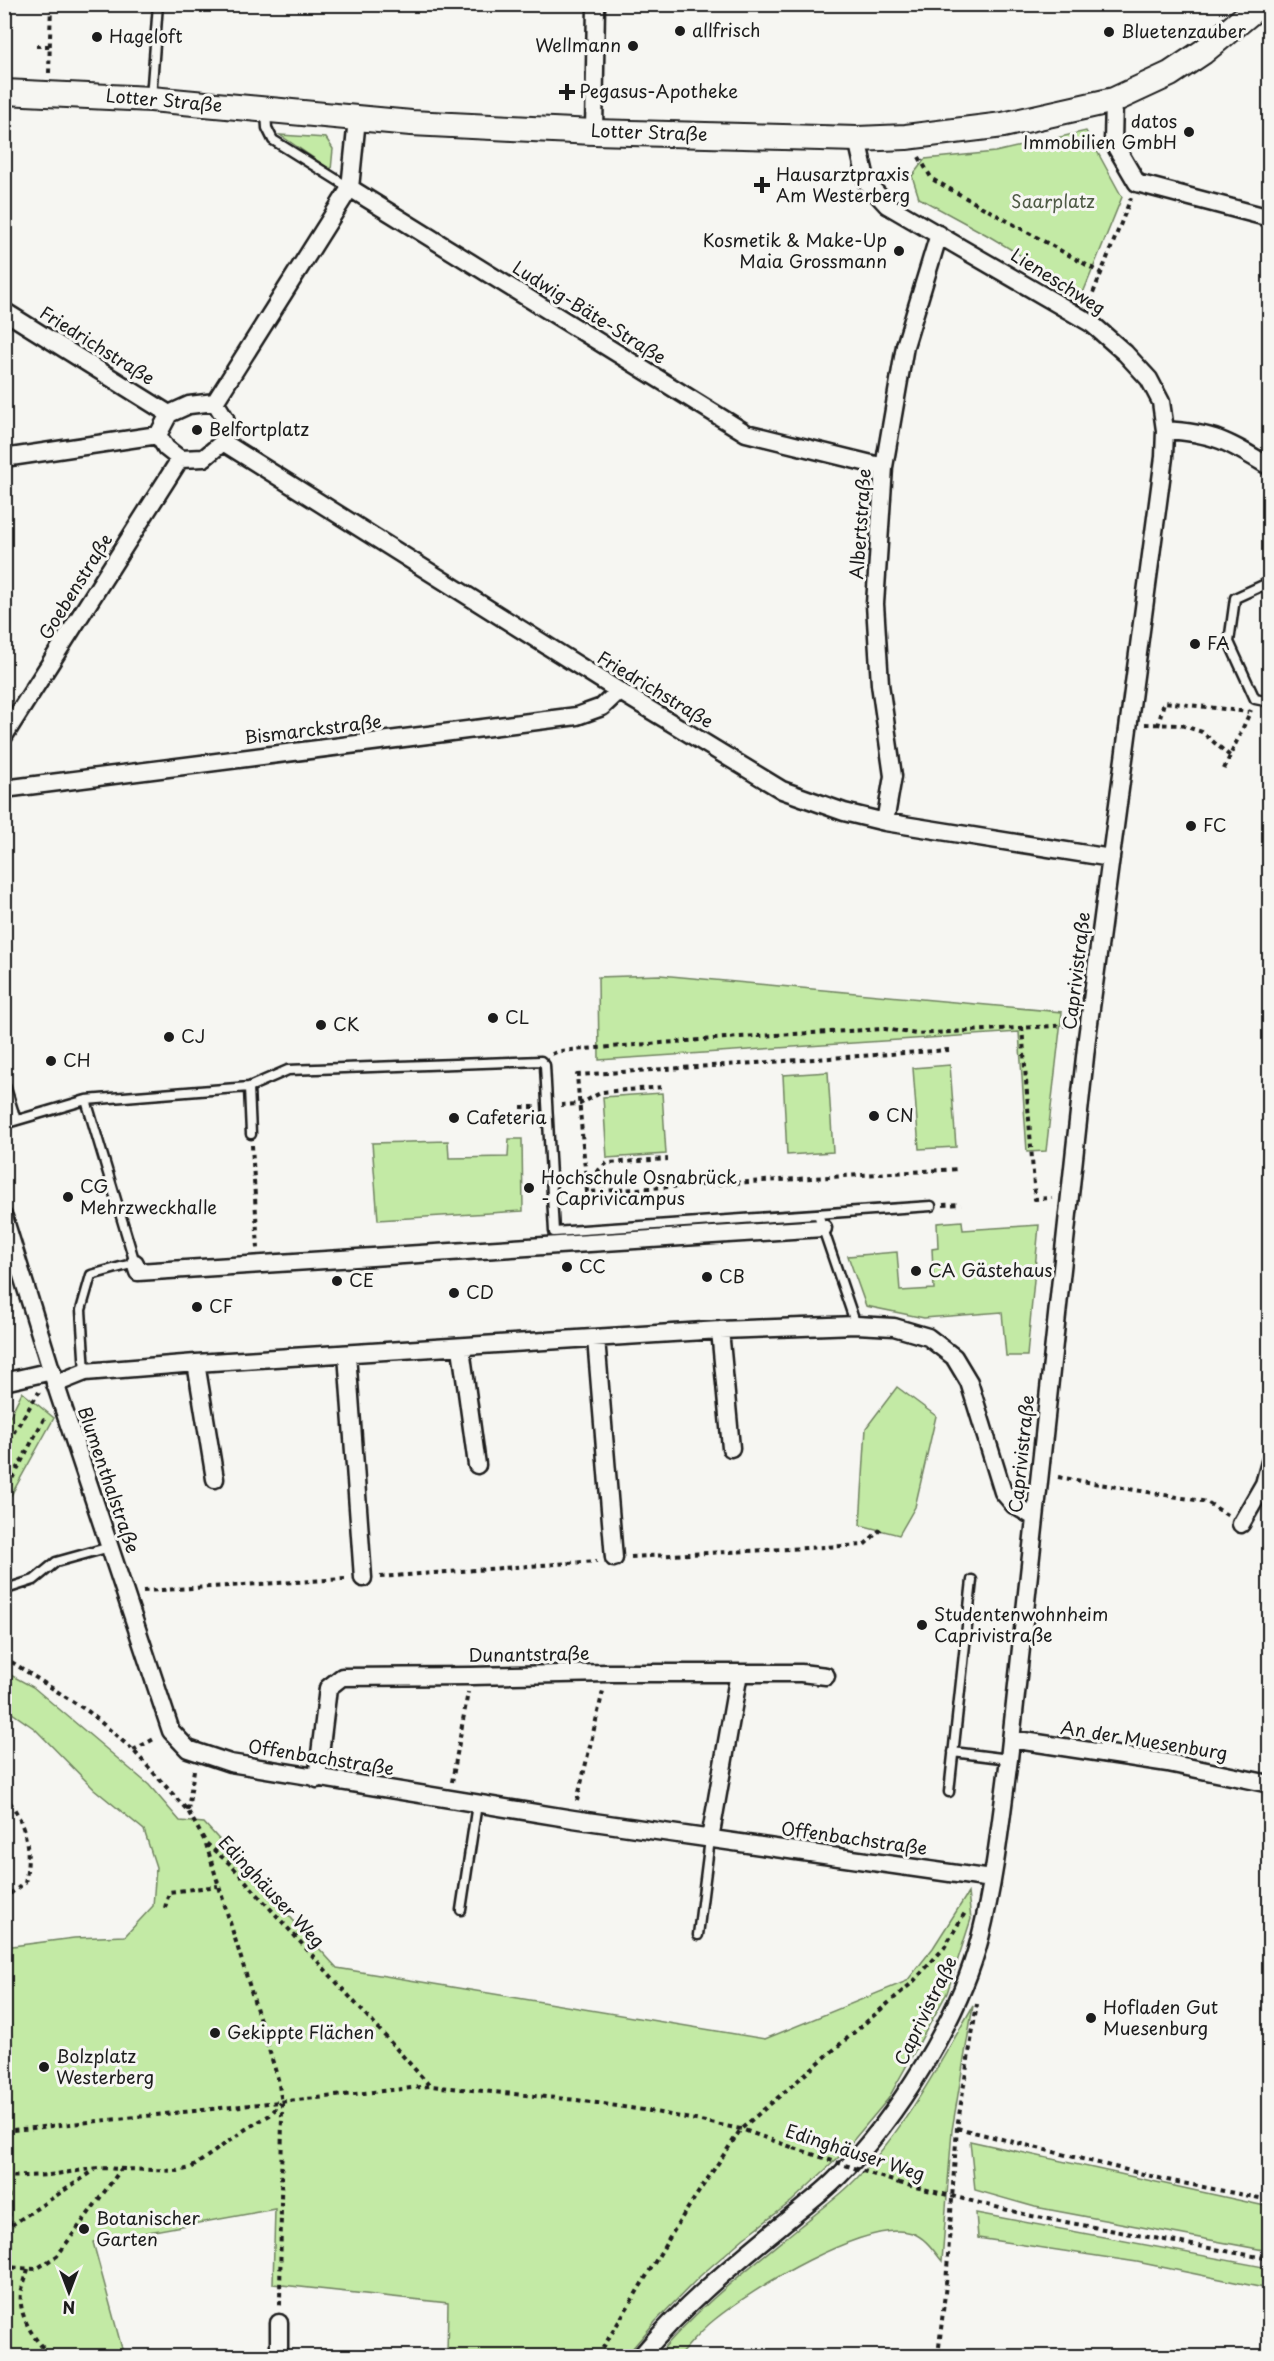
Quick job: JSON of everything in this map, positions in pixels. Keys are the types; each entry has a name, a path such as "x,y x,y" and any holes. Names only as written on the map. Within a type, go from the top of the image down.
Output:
{"street":[{"path":"594,132 596,4"},
{"name":"Lotter Straße","path":"4,92 151,99 357,119 594,132 856,139 906,137 1003,125 1114,100 1170,74 1203,52 1262,4"},
{"path":"1114,100 1113,142 1137,183 1269,218"},
{"path":"215,402 350,188 357,119"},
{"name":"Lieneschweg","path":"856,139 867,183 887,205 1092,324 1149,379 1161,402 1166,430"},
{"name":"Ludwig-Bäte-Straße","path":"350,188 746,433 884,467"},
{"name":"Albertstraße","path":"885,822 893,776 880,684 875,604 884,467 905,346 939,234"},
{"name":"Friedrichstraße","path":"4,311 169,414"},
{"path":"158,435 169,414 189,405 215,402"},
{"path":"158,435 166,448 180,459 204,458 223,442 227,429 225,418 215,402"},
{"path":"1166,430 1194,432 1219,438 1269,467"},
{"name":"Caprivistraße","path":"640,2356 709,2286 838,2178 882,2126 932,2050 975,1954 992,1879 1009,1759 1089,1024 1166,430"},
{"path":"4,458 158,435"},
{"name":"Friedrichstraße","path":"223,442 619,691 782,790 844,812 885,822 1111,858"},
{"name":"Goebenstraße","path":"4,736 180,459"},
{"name":"Bismarckstraße","path":"4,789 577,716 602,707 619,691"},
{"name":"Blumenthalstraße","path":"4,1217 55,1382 171,1731 191,1751"},
{"path":"135,1263 138,1272 820,1221"},
{"path":"4,1382 55,1382 85,1372 196,1363 720,1330 856,1325 894,1327 928,1337 954,1357 969,1382 1003,1492 1014,1504 1034,1517"},
{"path":"720,1330 731,1448"},
{"path":"596,1338 614,1558"},
{"path":"461,1348 477,1466"},
{"path":"346,1354 363,1578"},
{"path":"196,1363 215,1479"},
{"path":"1240,1524 1264,1484 1269,1462"},
{"name":"Dunantstraße","path":"317,1779 328,1688 342,1677 608,1673 801,1673 825,1676"},
{"path":"710,1839 739,1673"},
{"name":"An der Muesenburg","path":"1011,1739 1168,1763 1269,1784"},
{"name":"Offenbachstraße","path":"191,1751 230,1763 317,1779 573,1819 992,1879"},
{"path":"279,2323 279,2356"}],"lane":[{"path":"151,99 159,4"},
{"path":"266,111 267,128 273,140 350,188"},
{"path":"1269,582 1235,598 1229,642 1256,699 1269,702"},
{"path":"4,1124 86,1100 249,1087 288,1070 541,1060 545,1065 554,1232 820,1221 931,1206"},
{"path":"4,1082 16,1120"},
{"path":"249,1087 251,1134"},
{"path":"85,1372 81,1310 91,1275 135,1263 86,1100"},
{"path":"820,1221 856,1325"},
{"path":"6,1588 34,1580 56,1562 110,1547"},
{"path":"949,1792 972,1580"},
{"path":"953,1752 1009,1759"},
{"path":"461,1910 477,1804"},
{"path":"698,1935 710,1839"}],"path":[{"path":"48,93 51,4"},
{"path":"36,46 52,46"},
{"path":"906,137 932,179 1101,273"},
{"path":"1090,301 1137,183"},
{"path":"1158,726 1164,702 1250,712"},
{"path":"1224,769 1245,721"},
{"path":"1129,722 1158,726 1181,725 1202,732 1230,756"},
{"path":"559,1051 739,1037 885,1029 917,1034 1089,1024"},
{"path":"1022,1028 1035,1199"},
{"path":"948,1050 577,1074 587,1192 957,1169"},
{"path":"602,1092 664,1087"},
{"path":"251,1134 260,1264"},
{"path":"551,1183 586,1180 607,1163 668,1159"},
{"path":"4,1448 55,1382"},
{"path":"4,1494 55,1382"},
{"path":"1039,1474 1206,1502 1240,1524"},
{"path":"614,1558 864,1545 881,1529"},
{"name":"Edinghäuser Weg","path":"4,1657 89,1712 133,1750 188,1811 206,1844 231,1865 430,2086"},
{"path":"573,1819 608,1673"},
{"path":"449,1798 471,1676"},
{"path":"133,1750 171,1731"},
{"path":"188,1811 191,1751"},
{"path":"4,1795 12,1804 25,1829 29,1865 25,1882 11,1893 4,1894"},
{"path":"206,1844 278,2079 282,2103 279,2323"},
{"path":"165,1908 169,1892 218,1886"},
{"path":"598,2356 684,2214 741,2129 914,1982 944,1948 969,1907"},
{"path":"938,2356 946,2284 957,2128 977,2006 976,1995"},
{"name":"Edinghäuser Weg","path":"4,2131 430,2086 577,2100 650,2111 741,2129 899,2183 952,2198 1032,2216 1269,2259"},
{"path":"4,2177 49,2175 98,2168 178,2171 191,2168 270,2115 282,2103"},
{"path":"957,2128 1167,2180 1269,2200"},
{"path":"4,2230 98,2168"},
{"path":"4,2267 36,2269 57,2256 122,2168"},
{"path":"4,2187 8,2190 10,2225"},
{"path":"28,2269 21,2295 24,2318 36,2342 51,2356"}],"green space":[{"name":"Saarplatz","path":"1086,131 1122,197 1083,293 987,235 919,198 912,176 925,159 995,152"},
{"path":"280,135 326,138 333,149 331,170"},
{"path":"660,975 1062,1012 1046,1151 1027,1152 1019,1032 599,1060 598,977"},
{"path":"950,1065 956,1147 919,1149 913,1068"},
{"path":"828,1072 833,1152 787,1155 783,1075"},
{"path":"662,1093 666,1154 607,1158 603,1097"},
{"path":"509,1139 522,1139 523,1211 378,1220 372,1143 448,1141 449,1158 508,1157"},
{"path":"962,1221 963,1230 1039,1225 1027,1356 1006,1356 1002,1312 924,1318 866,1306 848,1256 897,1252 900,1291 934,1289 932,1249 938,1248 937,1223"},
{"path":"897,1387 936,1416 915,1507 899,1535 860,1525 866,1428"},
{"path":"22,1392 54,1418 5,1506 5,1426"},
{"path":"5,1672 33,1687 149,1785 180,1821 204,1823 337,1968 765,2039 907,1981 933,1948 968,1893 971,1919 947,1993 888,2099 840,2156 792,2201 700,2276 626,2356 447,2356 448,2303 273,2284 275,2209 93,2242 124,2356 5,2356 5,1947 74,1938 125,1936 153,1906 156,1867 144,1830 94,1789 35,1729 5,1708"},
{"path":"973,2006 952,2130 942,2261 925,2241 912,2233 892,2231 867,2236 809,2260 753,2292 709,2324 679,2356 657,2356 707,2304 848,2187 867,2167 917,2101"},
{"path":"970,2141 1265,2206 1269,2208 1269,2251 1035,2207 975,2190"},
{"path":"976,2213 1269,2268 1269,2289 1137,2262 978,2238"}],"place":[{"name":"allfrisch","path":"680,31"},
{"name":"Bluetenzauber","path":"1109,32"},
{"name":"Hageloft","path":"97,37"},
{"name":"Wellmann","path":"633,46"},
{"name":"Pegasus-Apotheke","path":"567,92"},
{"name":"datos Immobilien GmbH","path":"1189,132"},
{"name":"Hausarztpraxis Am Westerberg","path":"762,185"},
{"name":"Kosmetik & Make-Up Maia Grossmann","path":"899,251"},
{"name":"Belfortplatz","path":"197,430"},
{"name":"FA","path":"1195,644"},
{"name":"FC","path":"1191,826"},
{"name":"CL","path":"493,1018"},
{"name":"CK","path":"321,1025"},
{"name":"CJ","path":"169,1037"},
{"name":"CH","path":"51,1061"},
{"name":"CN","path":"874,1116"},
{"name":"Cafeteria","path":"454,1118"},
{"name":"Hochschule Osnabrück - Caprivicampus","path":"529,1188"},
{"name":"CG Mehrzweckhalle","path":"68,1197"},
{"name":"CC","path":"567,1267"},
{"name":"CA Gästehaus","path":"916,1271"},
{"name":"CB","path":"707,1277"},
{"name":"CE","path":"337,1281"},
{"name":"CD","path":"454,1293"},
{"name":"CF","path":"197,1307"},
{"name":"Studentenwohnheim Caprivistraße","path":"922,1625"},
{"name":"Hofladen Gut Muesenburg","path":"1091,2018"},
{"name":"Gekippte Flächen","path":"215,2033"},
{"name":"Bolzplatz Westerberg","path":"44,2067"},
{"name":"Botanischer Garten","path":"84,2229"}]}
